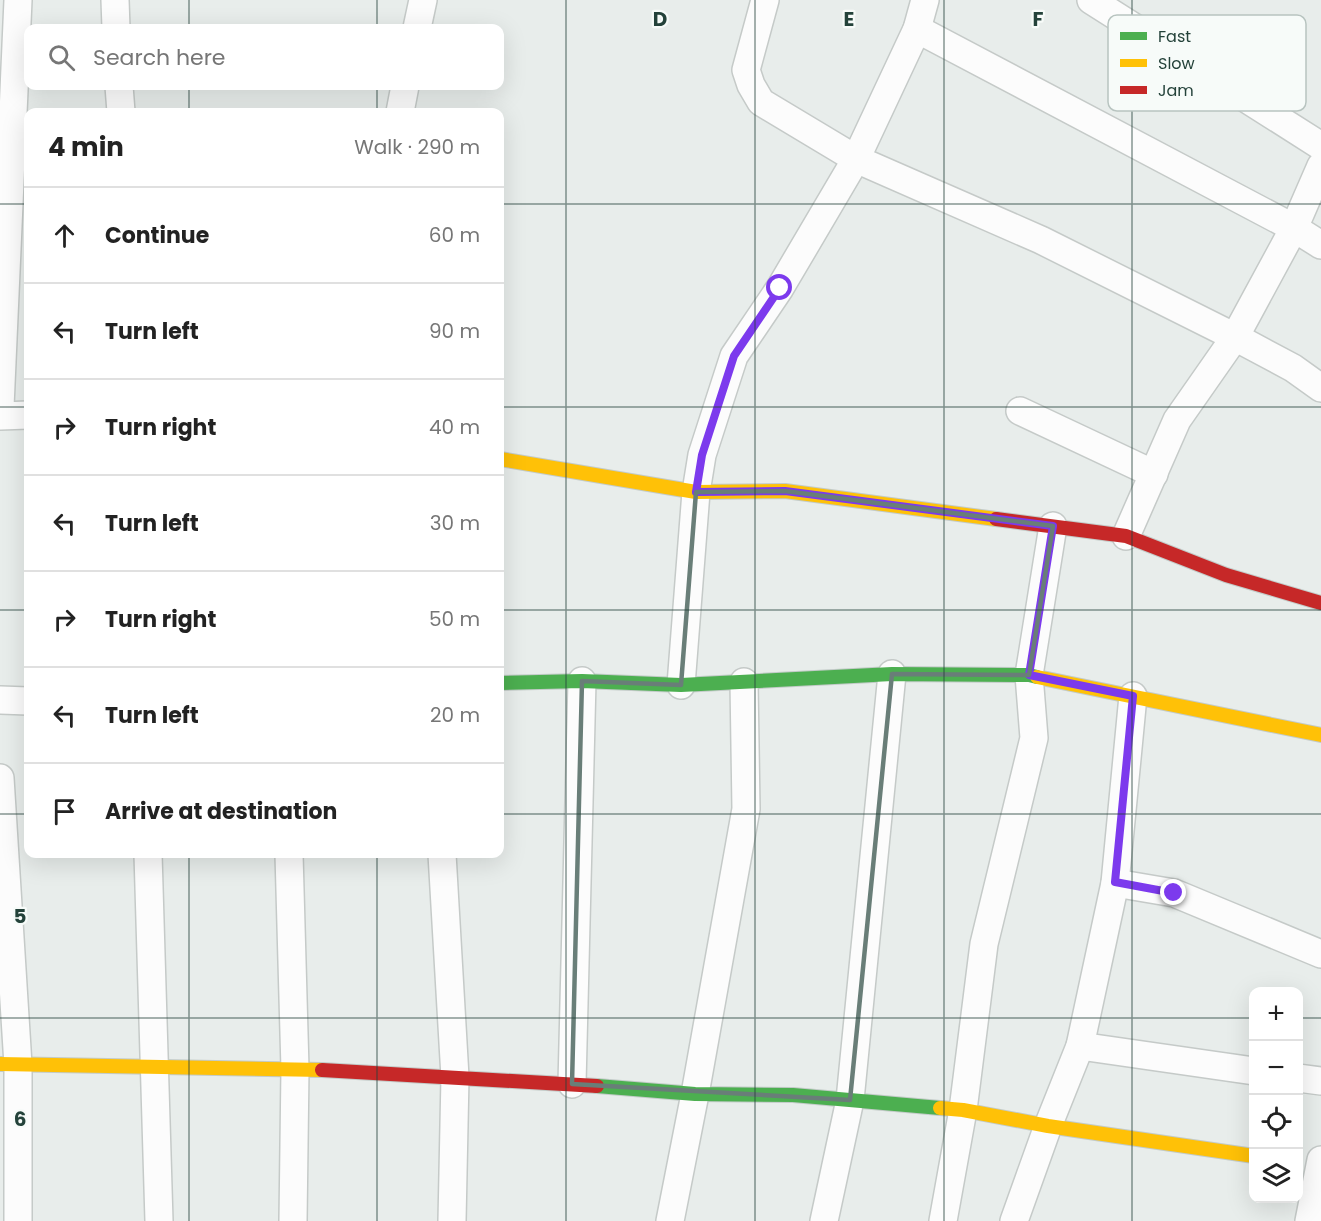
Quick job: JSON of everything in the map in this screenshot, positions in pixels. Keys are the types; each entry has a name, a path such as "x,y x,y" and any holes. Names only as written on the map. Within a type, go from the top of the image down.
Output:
{"street":[{"path":"0,407 8,83 18,0"},
{"path":"115,0 116,24"},
{"path":"418,24 423,0"},
{"path":"765,0 746,70 751,85 761,102 856,159 1041,240 1235,337 1293,368 1321,388"},
{"path":"681,685 696,492 702,455 734,356 780,288 856,159 917,29 925,0"},
{"path":"1090,0 1114,15"},
{"path":"917,29 1321,244"},
{"path":"119,90 121,108"},
{"path":"401,108 404,90"},
{"path":"1266,111 1321,146"},
{"path":"1126,536 1177,420 1235,337 1294,228 1321,166"},
{"path":"1020,411 1154,474"},
{"path":"0,416 24,415"},
{"path":"504,460 696,492 785,491 1126,536 1226,575 1321,603"},
{"path":"943,1221 963,1110 984,944 1034,738 1029,675 1053,526"},
{"path":"824,1221 850,1100 892,674"},
{"path":"504,683 582,681 681,685 892,674 1029,675 1321,735"},
{"path":"572,1084 582,681"},
{"path":"670,1221 746,809 744,682"},
{"path":"1014,1221 1080,1046 1115,882 1133,696"},
{"path":"0,700 24,701"},
{"path":"0,778 9,1064 18,1221"},
{"path":"147,858 159,1221"},
{"path":"289,858 295,1069 293,1221"},
{"path":"442,858 454,1077 452,1221"},
{"path":"1115,882 1174,893 1321,954"},
{"path":"1080,1046 1249,1070"},
{"path":"9,1064 295,1069 572,1084 695,1094 793,1095 963,1110 1048,1126 1249,1155"},
{"path":"1303,1079 1321,1081"},
{"path":"1309,1221 1321,1160"},
{"path":"1303,1163 1320,1166"}],"highlighted area":[{"path":"785,491 1053,526 1029,675 892,674 850,1100 572,1084 582,681 681,685 696,492"}],"traffic: fast":[{"path":"504,683 582,681 681,685 892,674 1029,675 1037,677"},
{"path":"597,1086 695,1094 793,1095 940,1108"}],"traffic: slow":[{"path":"504,460 696,492 785,491 996,519"},
{"path":"1037,677 1321,735"},
{"path":"0,1064 322,1070"},
{"path":"940,1108 1249,1155"}],"traffic: jam":[{"path":"996,519 1126,536 1226,575 1321,603"},
{"path":"322,1070 597,1086"}],"route":[{"path":"780,288 734,356 702,455 696,492 785,491 1053,526 1029,675 1133,696 1115,882 1174,893"}]}
